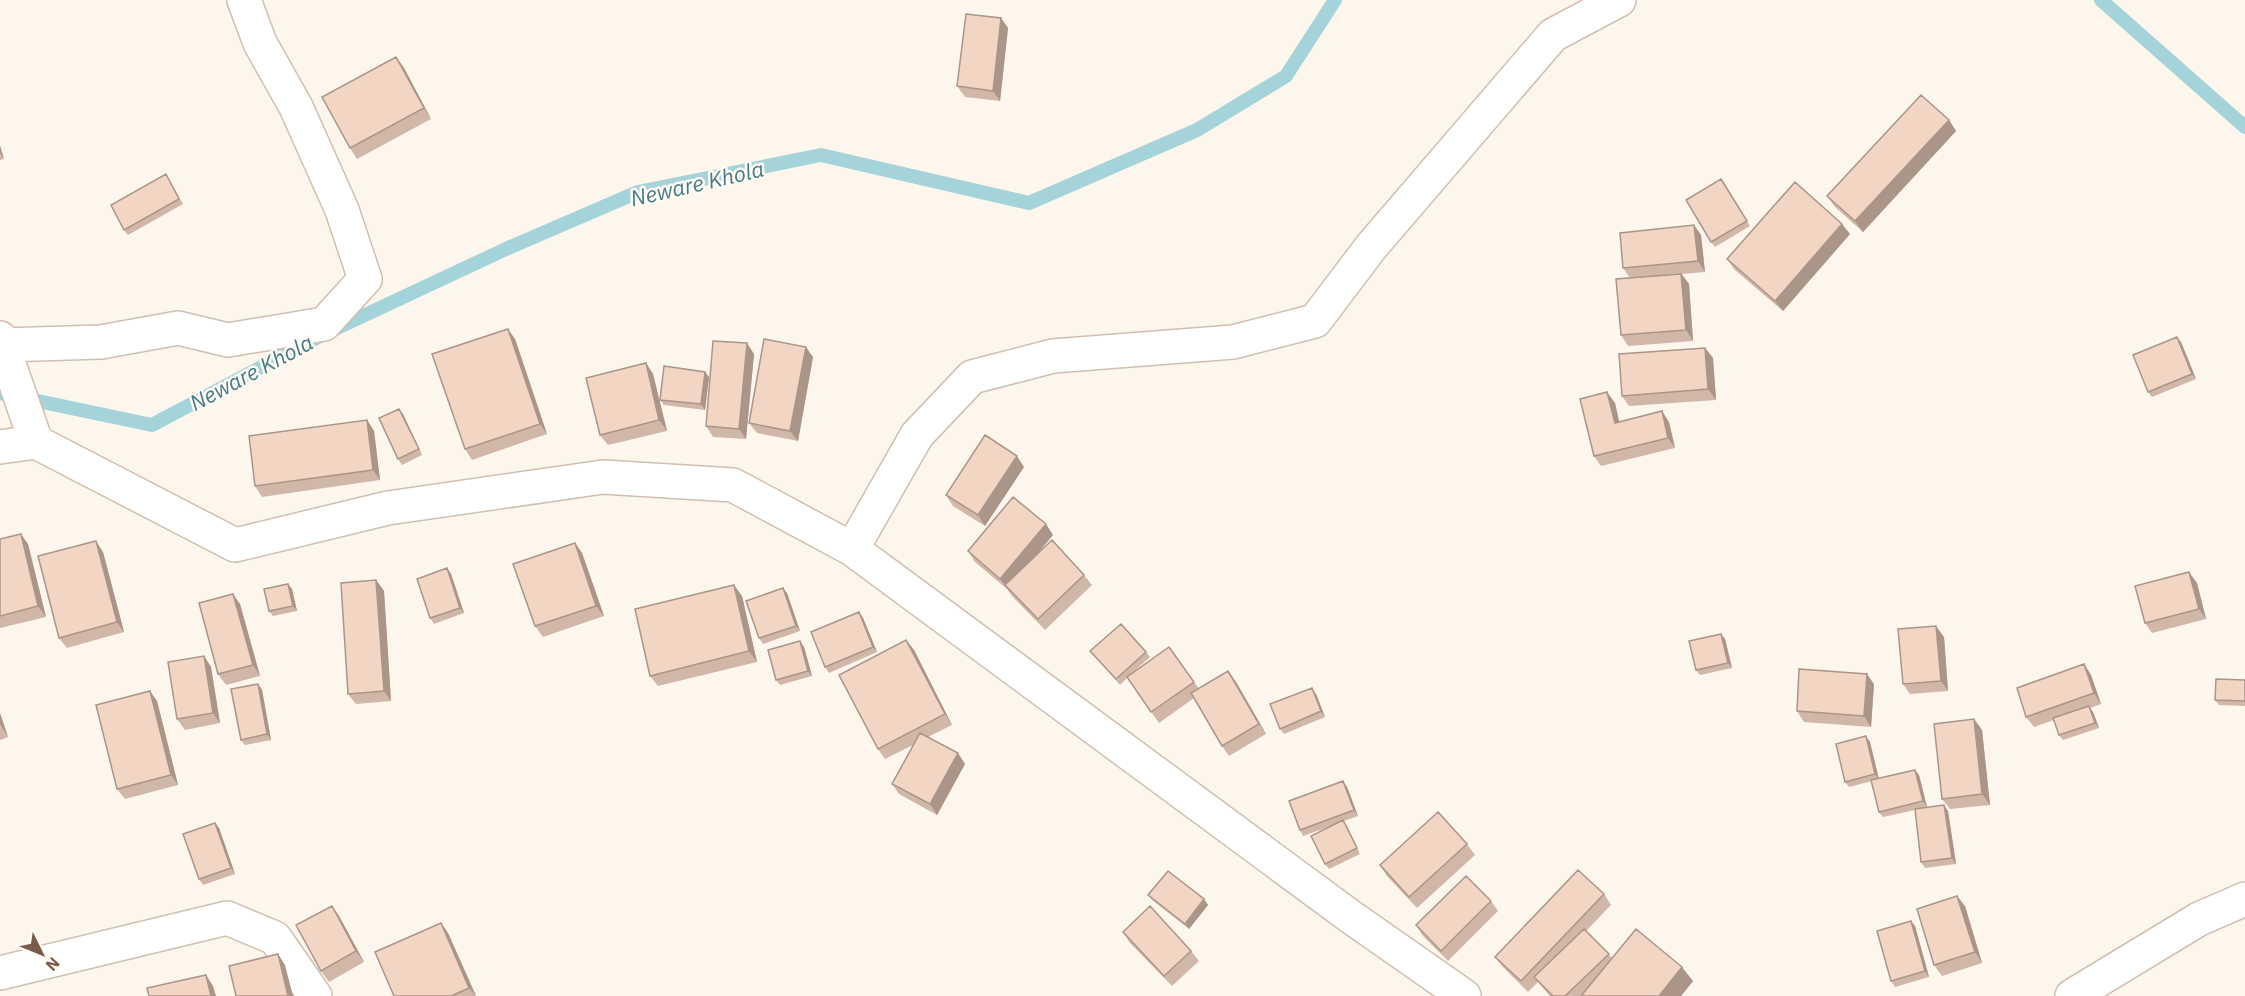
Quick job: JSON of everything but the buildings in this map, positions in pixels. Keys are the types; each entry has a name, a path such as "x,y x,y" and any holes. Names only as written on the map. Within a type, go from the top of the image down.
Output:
{"street":[{"path":"36,442 1,341 101,342 178,328 228,340 324,324 365,279 342,210 296,107 260,44 244,0"},
{"path":"852,549 917,435 972,377 1053,356 1233,342 1315,321 1371,247 1553,35 1619,0"},
{"path":"0,447 36,442 235,545 388,508 603,477 733,485 852,549 1352,917 1464,996"},
{"path":"2072,996 2199,919 2245,899"},
{"path":"0,973 227,918 275,938 315,996"}],"waterway":[{"name":"Neware Khola","path":"0,393 152,425 318,337 508,248 638,192 821,155 1029,203 1197,130 1286,76 1335,0"},
{"name":"Neware Khola","path":"2101,0 2245,127"}]}
